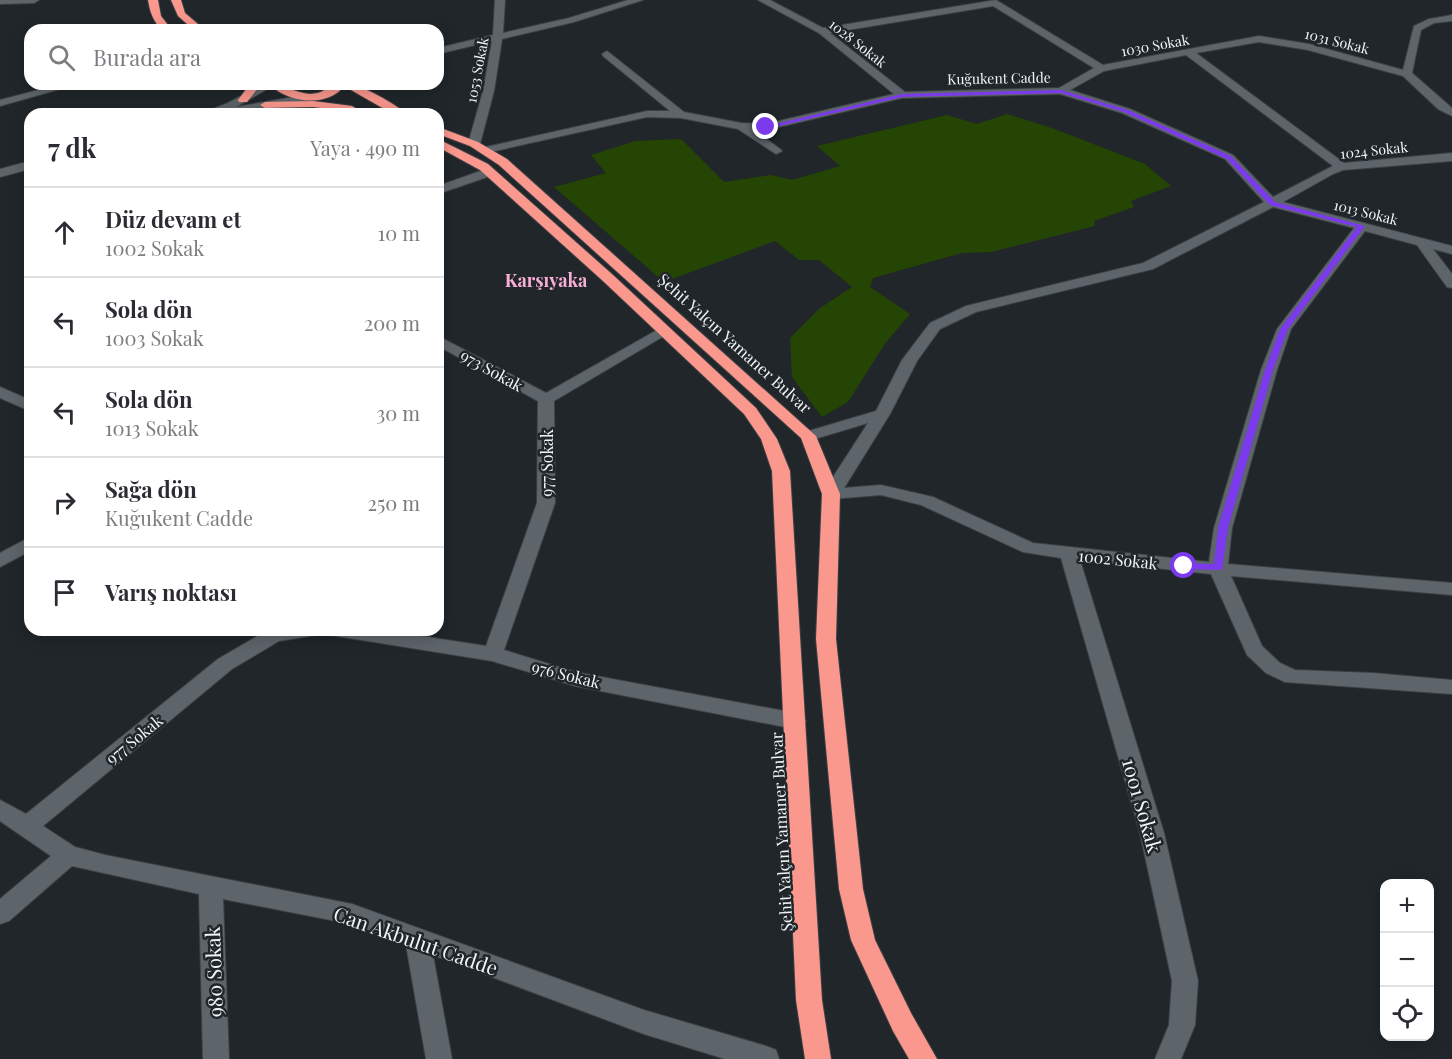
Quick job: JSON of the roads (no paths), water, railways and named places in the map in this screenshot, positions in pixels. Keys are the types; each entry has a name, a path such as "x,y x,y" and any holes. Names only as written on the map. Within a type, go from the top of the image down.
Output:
{"highway":[{"path":"153,0 154,14 160,24"},
{"path":"176,0 181,14 193,24"},
{"path":"243,100 251,90"},
{"path":"284,90 345,108"},
{"path":"306,97 328,90"},
{"path":"354,90 389,108"},
{"path":"371,90 372,99"},
{"path":"265,105 305,103 337,108"},
{"name":"Şehit Yalçın Yamaner Bulvar","path":"444,132 480,147 503,162 808,436 831,494 826,639 851,889 863,940 902,1023 924,1059"},
{"name":"Şehit Yalçın Yamaner Bulvar","path":"444,146 489,172 664,330 750,411 769,439 780,471 809,1000 818,1059"}],"street":[{"path":"0,1 34,0"},
{"name":"1053 Sokak","path":"480,147 484,108 499,36 500,0"},
{"path":"444,50 571,20 638,0"},
{"name":"1028 Sokak","path":"763,0 822,31 902,95"},
{"path":"822,31 991,1 1101,68"},
{"path":"1452,18 1425,23 1416,28 1407,74 1442,107 1452,113"},
{"path":"1425,23 1443,29"},
{"name":"1030 Sokak","path":"1061,91 1101,68 1259,39"},
{"name":"1031 Sokak","path":"1259,39 1309,47 1407,74"},
{"path":"1188,52 1342,167"},
{"path":"607,54 681,115"},
{"path":"0,103 50,90"},
{"path":"221,108 262,90"},
{"name":"Kuğukent Cadde","path":"480,147 647,114 681,115 741,126 766,127 902,95 1061,91 1126,111 1229,157 1272,203"},
{"path":"249,108 306,97"},
{"path":"741,126 776,151"},
{"name":"1024 Sokak","path":"1272,203 1329,171 1342,167 1452,157"},
{"path":"0,173 24,167"},
{"path":"444,188 489,172"},
{"path":"831,494 882,414 910,360 934,326 971,309 1148,267 1272,203"},
{"name":"1013 Sokak","path":"1272,203 1452,250"},
{"path":"1362,226 1284,329 1269,370 1223,528 1218,568 1254,650 1273,668 1292,677 1373,680 1452,687"},
{"path":"1420,240 1452,284"},
{"path":"546,399 664,330"},
{"name":"973 Sokak","path":"444,343 546,399"},
{"path":"0,392 24,403"},
{"name":"977 Sokak","path":"493,654 546,503 546,399"},
{"path":"808,436 882,414"},
{"name":"1002 Sokak","path":"831,494 882,490 927,501 1029,548 1069,554 1452,589"},
{"path":"0,561 24,547"},
{"name":"1001 Sokak","path":"1069,554 1152,833 1185,981 1182,1025 1168,1059"},
{"name":"977 Sokak","path":"26,827 225,664 272,636"},
{"name":"976 Sokak","path":"376,636 493,654 575,679 795,721"},
{"name":"Can Akbulut Cadde","path":"0,809 68,855 105,865 352,914 644,1022 766,1059"},
{"path":"0,914 68,855"},
{"name":"980 Sokak","path":"211,886 216,1059"},
{"path":"417,938 439,1059"}],"district":[{"name":"Karşıyaka","path":"546,280"}]}
